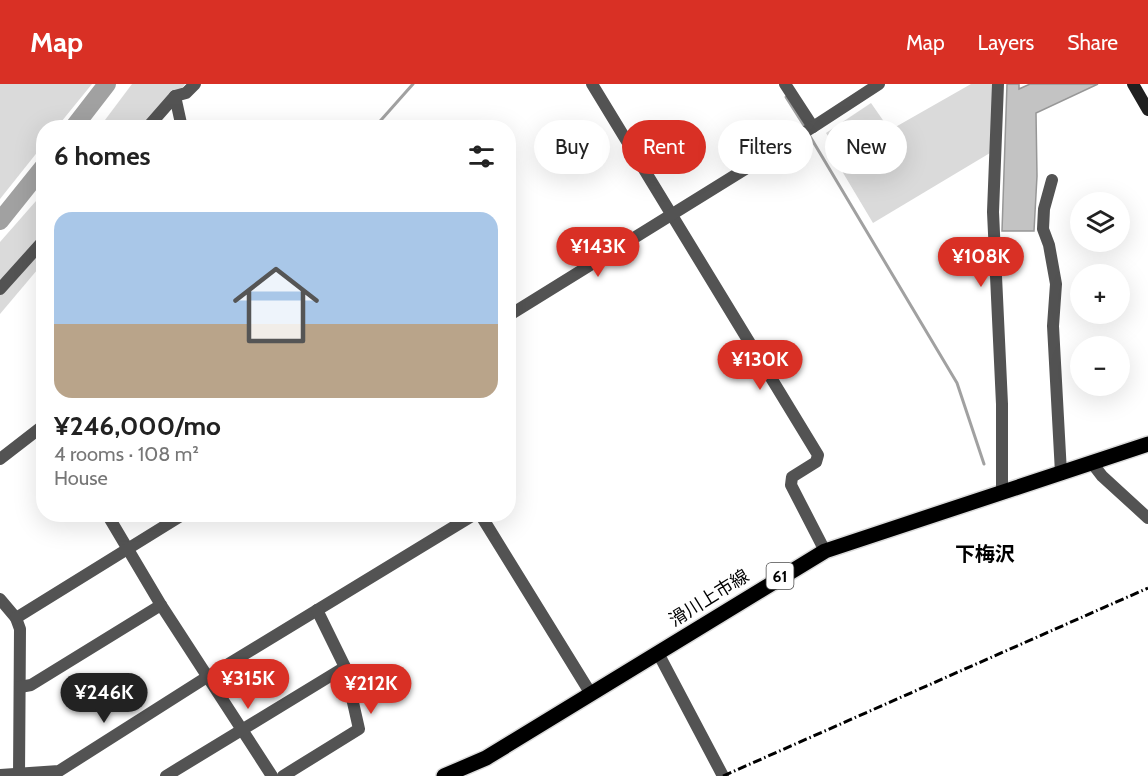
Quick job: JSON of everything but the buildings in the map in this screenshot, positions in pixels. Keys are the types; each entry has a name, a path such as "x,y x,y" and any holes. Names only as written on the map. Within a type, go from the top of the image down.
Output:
{"main road":[{"path":"1133,84 1148,110"},
{"name":"滑川上市線","path":"444,776 486,758 825,551 1148,444"}],"street":[{"path":"177,90 186,93 195,84"},
{"path":"592,84 818,455 816,462 792,477 791,485 825,551"},
{"path":"785,84 808,120"},
{"path":"813,127 879,84"},
{"path":"998,84 993,212 1002,405 1002,492"},
{"path":"153,120 177,90"},
{"path":"177,90 181,120"},
{"path":"516,311 737,174"},
{"path":"1053,180 1044,209 1043,229 1049,245 1056,284 1053,326 1061,472"},
{"path":"0,289 36,249"},
{"path":"0,459 36,431"},
{"path":"1092,462 1102,476 1148,518"},
{"path":"112,522 161,605 272,776"},
{"path":"16,618 171,522"},
{"path":"0,775 19,776 59,771 207,677 462,522"},
{"path":"485,522 591,694"},
{"path":"0,599 16,618 20,629 19,776"},
{"path":"20,687 32,685 161,605"},
{"path":"283,776 359,729 345,667 317,610"},
{"path":"658,653 723,776"},
{"path":"166,776 345,667"}],"shaded area":[{"path":"0,84 92,84 63,120 36,120 36,154 0,199"},
{"path":"132,84 185,84 159,120 105,120"},
{"path":"971,84 993,84 990,153 873,223 844,174 907,174 907,120"},
{"path":"871,103 883,120 846,120"},
{"path":"36,201 36,271 0,314 0,242"}],"waterway":[{"path":"79,120 107,84"},
{"path":"381,120 413,84"},
{"path":"786,97 801,120"},
{"path":"813,141 957,383 984,464"},
{"path":"0,221 36,176"}],"railway":[{"path":"723,776 1148,588"}],"district":[{"name":"下梅沢","path":"985,554"}]}
